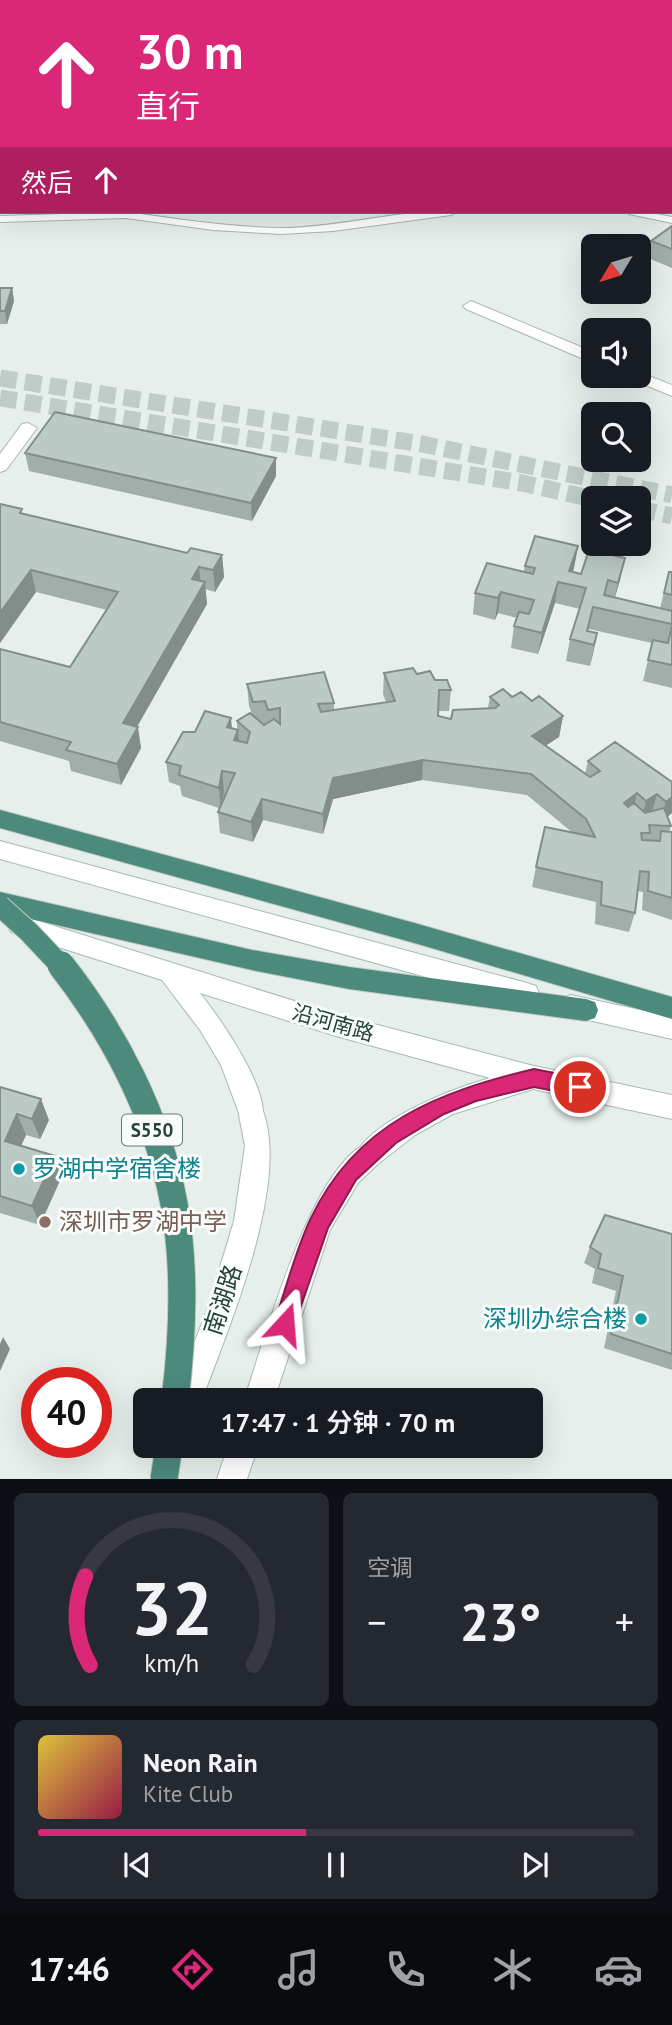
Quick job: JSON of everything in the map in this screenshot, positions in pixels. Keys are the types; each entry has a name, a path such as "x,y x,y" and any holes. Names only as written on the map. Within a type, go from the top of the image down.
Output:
{"highway":[{"path":"0,819 418,934 672,1008"},
{"path":"0,904 252,960 349,978 586,1010"},
{"name":"S550","path":"0,904 44,945 108,1034 137,1088 159,1147 175,1208 180,1284 176,1388"},
{"path":"164,1479 167,1458"}],"main road":[{"path":"471,306 581,353"},
{"path":"651,382 672,391"},
{"path":"0,466 28,428"},
{"path":"0,850 586,1010 672,1028"},
{"name":"沿河南路","path":"0,919 336,1025 534,1078 672,1107"},
{"name":"南湖路","path":"170,974 216,1030 246,1087 258,1146 248,1221 221,1310 192,1388"},
{"path":"263,1388 319,1223 349,1174 389,1136 437,1107 476,1092 534,1078"},
{"path":"157,1479 165,1458"},
{"path":"232,1479 239,1458"}],"lane":[{"path":"0,219 126,215 213,227 281,230 333,228 436,214"},
{"path":"643,214 672,220"}],"building":[{"path":"672,226 672,249 651,241"},
{"path":"0,288 12,288 5,311 0,311"},
{"path":"55,412 276,458 251,503 25,453"},
{"path":"0,504 22,509 20,513 187,553 191,548 222,555 213,570 199,567 192,579 205,582 123,723 138,727 117,764 66,750 71,742 0,722 0,649 70,667 118,592 31,570 0,613"},
{"path":"535,536 578,546 569,571 581,574 587,556 625,558 618,583 608,580 604,595 672,611 672,624 593,607 587,631 597,633 594,645 570,639 586,588 558,582 542,633 514,626 519,612 529,614 534,600 501,592 498,598 475,593 487,563 533,574 535,568 525,566"},
{"path":"669,572 672,572 672,595 664,593"},
{"path":"672,626 672,665 648,660 653,640 668,643"},
{"path":"413,668 417,674 430,671 435,680 447,680 451,690 439,690 438,716 451,719 453,710 495,708 499,705 490,697 503,689 512,697 521,692 532,701 539,696 563,716 532,736 590,777 600,771 588,761 615,742 672,782 672,797 666,802 657,794 646,801 637,793 624,803 628,807 634,803 645,813 664,808 671,826 649,825 650,833 641,833 642,840 660,841 661,831 672,832 672,898 648,891 649,872 640,871 635,913 601,905 602,882 536,867 545,827 595,837 586,819 531,774 423,760 333,778 323,814 262,799 251,822 218,812 235,773 222,771 219,788 179,775 181,766 166,762 183,732 195,732 205,711 231,718 227,727 238,730 234,740 247,743 250,732 237,721 250,713 264,725 274,719 280,724 280,708 268,710 265,701 253,702 247,684 324,672 334,703 318,704 321,712 395,701 384,673"},
{"path":"0,1087 41,1099 32,1119 17,1114 5,1141 55,1156 32,1206 0,1196"},
{"name":"深圳办综合楼","path":"605,1215 672,1234 672,1354 611,1334 623,1276 598,1268 601,1254 590,1247"}],"tunnel":[{"path":"0,378 422,444 672,495"},
{"path":"0,398 522,483 581,496"},
{"path":"651,512 672,516"}],"place":[{"name":"罗湖中学宿舍楼","path":"19,1169"},
{"name":"深圳市罗湖中学","path":"45,1222"},
{"name":"深圳办综合楼","path":"641,1319"}],"route":[{"path":"285,1324 319,1223 349,1174 389,1136 437,1107 476,1092 534,1078 580,1087"}]}
